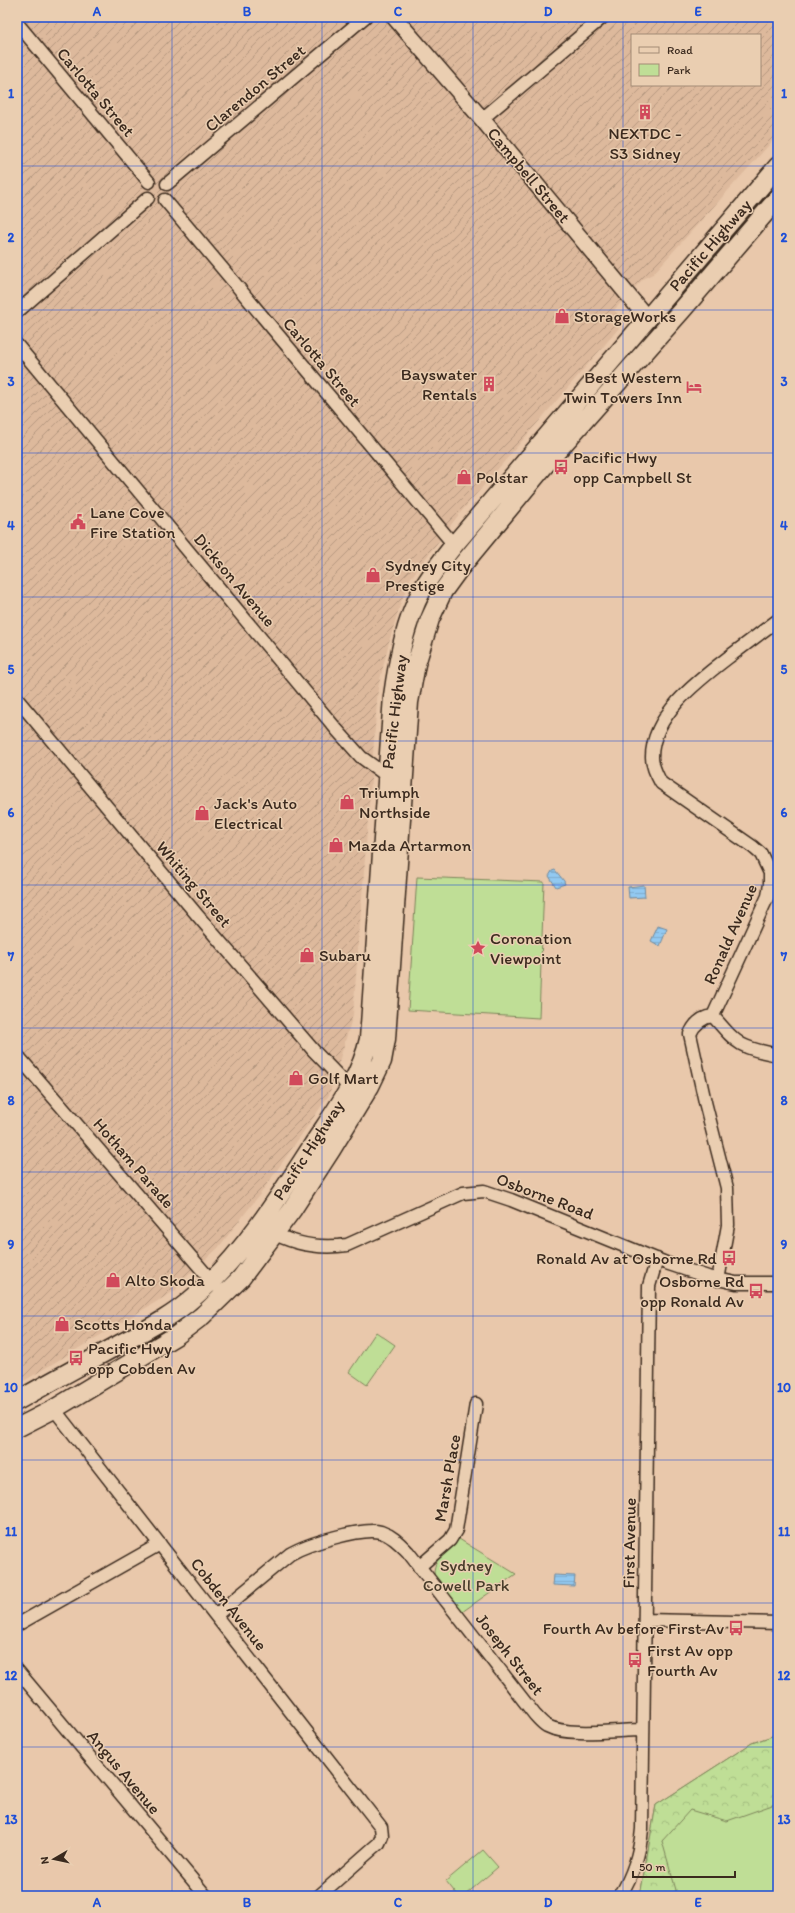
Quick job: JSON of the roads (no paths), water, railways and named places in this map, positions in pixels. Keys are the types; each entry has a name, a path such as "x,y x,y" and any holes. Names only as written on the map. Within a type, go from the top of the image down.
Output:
{"main road":[{"name":"Pacific Highway","path":"17,1401 177,1310 195,1297 226,1266 258,1224 299,1168 349,1087 364,1058 369,1039 387,776 396,673 404,641 421,591 433,572 454,545 778,166"},
{"name":"Pacific Highway","path":"17,1428 54,1409 177,1334 202,1316 241,1278 292,1210 331,1150 370,1086 382,1061 386,1039 409,702 416,664 435,606 449,583 470,555 568,438 661,334 778,198"},
{"name":"Campbell Street","path":"647,318 661,334"}],"street":[{"name":"Clarendon Street","path":"167,184 365,17"},
{"name":"Campbell Street","path":"394,17 482,118 647,318"},
{"path":"482,118 603,17"},
{"name":"Carlotta Street","path":"17,23 149,182"},
{"path":"157,179 167,184 169,192 165,200 158,203 148,198 146,190 149,182 157,179"},
{"path":"17,312 148,198"},
{"name":"Carlotta Street","path":"165,200 454,545"},
{"name":"Dickson Avenue","path":"17,345 337,730 362,756 387,776"},
{"name":"Ronald Avenue","path":"714,1016 763,909 770,884 770,873 761,854 753,847 661,783 653,766 653,748 662,724 682,696 703,677 778,620"},
{"name":"Whiting Street","path":"17,699 198,916 314,1051 349,1087"},
{"path":"718,1280 728,1225 726,1188 690,1034 694,1026 699,1021 714,1016 730,1036 742,1046 749,1049 778,1054"},
{"name":"Hotham Parade","path":"17,1055 224,1295"},
{"name":"Osborne Road","path":"258,1224 274,1234 305,1245 338,1247 347,1245 463,1193 478,1190 511,1200 657,1259 718,1280 778,1283"},
{"name":"First Avenue","path":"620,1896 636,1861 642,1829 649,1286 657,1259"},
{"name":"Marsh Place","path":"419,1567 450,1540 456,1530 476,1404"},
{"name":"Cobden Avenue","path":"54,1409 380,1827 382,1836 379,1843 319,1896"},
{"name":"Joseph Street","path":"216,1615 290,1554 308,1545 352,1534 372,1531 386,1534 396,1539 535,1715 545,1725 556,1729 570,1731 643,1730"},
{"path":"17,1625 160,1544"},
{"path":"645,1620 778,1623"},
{"name":"Angus Avenue","path":"17,1670 206,1896"}],"water":[{"path":"555,870 565,884 556,887 549,876 552,871"},
{"path":"644,885 645,897 629,898 628,887"},
{"path":"658,926 667,929 660,946 651,941"},
{"path":"554,1575 575,1576 574,1586 553,1585"}],"place":[{"name":"NEXTDC - S3 Sidney","path":"645,112"},
{"name":"StorageWorks","path":"562,316"},
{"name":"Bayswater Rentals","path":"489,384"},
{"name":"Best Western Twin Towers Inn","path":"694,387"},
{"name":"Pacific Hwy opp Campbell St","path":"561,467"},
{"name":"Polstar","path":"464,477"},
{"name":"Lane Cove Fire Station","path":"78,522"},
{"name":"Sydney City Prestige","path":"373,575"},
{"name":"Triumph Northside","path":"347,802"},
{"name":"Jack's Auto Electrical","path":"202,813"},
{"name":"Mazda Artarmon","path":"336,845"},
{"name":"Coronation Viewpoint","path":"478,948"},
{"name":"Subaru","path":"307,955"},
{"name":"Golf Mart","path":"296,1078"},
{"name":"Ronald Av at Osborne Rd","path":"729,1258"},
{"name":"Alto Skoda","path":"113,1280"},
{"name":"Osborne Rd opp Ronald Av","path":"756,1291"},
{"name":"Scotts Honda","path":"62,1324"},
{"name":"Pacific Hwy opp Cobden Av","path":"76,1358"},
{"name":"Fourth Av before First Av","path":"736,1628"},
{"name":"First Av opp Fourth Av","path":"635,1660"}],"park label":[{"name":"Sydney Cowell Park","path":"466,1575"}]}
